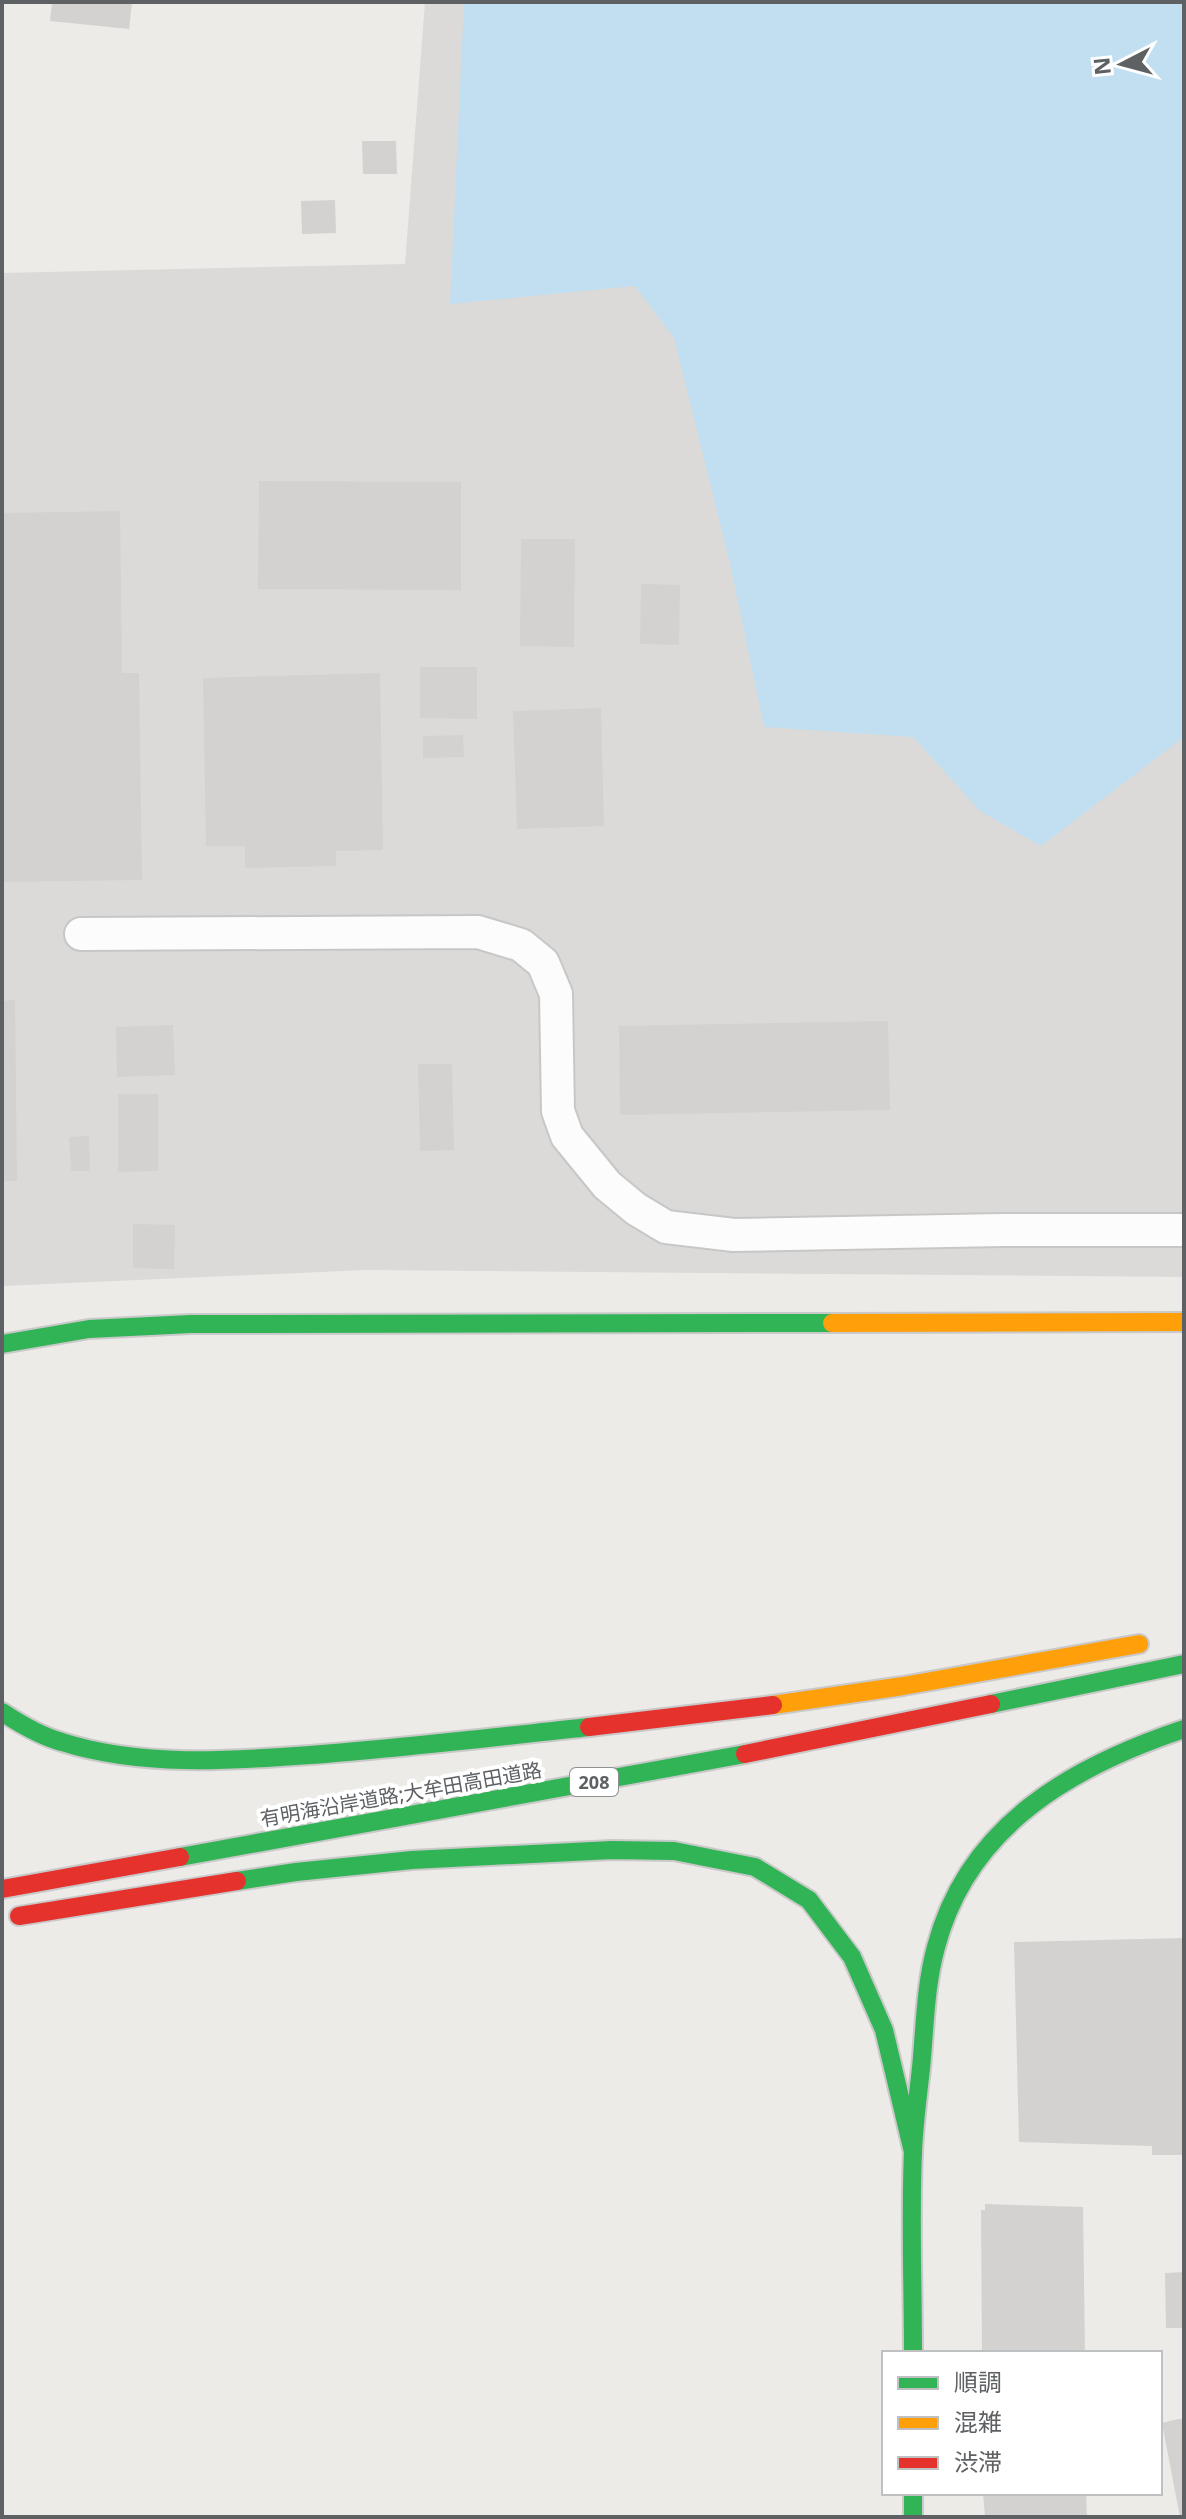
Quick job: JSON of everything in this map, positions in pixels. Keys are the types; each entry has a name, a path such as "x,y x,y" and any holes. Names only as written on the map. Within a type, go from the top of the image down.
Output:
{"main road":[{"path":"2,1344 89,1329 191,1324 1184,1322"},
{"path":"2,1712 60,1742 99,1751 178,1760 253,1759 361,1751 702,1715 903,1686 1156,1641"},
{"name":"有明海沿岸道路;大牟田高田道路","path":"2,1889 790,1746 1184,1664"},
{"path":"913,2351 913,2152 928,1993 939,1937 978,1856 1015,1815 1053,1786 1091,1766 1184,1729"},
{"path":"2,1918 296,1872 508,1853 674,1851 755,1867 809,1900 852,1957 884,2030 913,2152"},
{"path":"913,2495 913,2517"}],"street":[{"path":"81,934 478,932 521,945 543,963 556,994 558,1111 567,1136 607,1185 636,1209 666,1227 734,1235 1184,1230"}],"shaded area":[{"path":"425,2 1184,2 1184,1277 366,1270 2,1286 2,273 405,264"}],"water":[{"path":"464,2 1184,2 1184,737 1041,846 980,811 913,737 764,727 730,564 674,338 635,286 450,304"}],"building":[{"path":"52,2 132,2 129,29 50,21"},
{"path":"362,141 396,141 397,174 363,174"},
{"path":"335,200 336,233 302,234 301,201"},
{"path":"259,481 461,482 461,590 258,589"},
{"path":"120,511 122,673 139,673 142,880 2,882 2,513"},
{"path":"521,539 575,539 574,647 520,646"},
{"path":"641,584 680,585 679,645 640,644"},
{"path":"420,667 477,667 477,719 420,718"},
{"path":"380,673 383,850 336,851 336,866 245,868 245,846 206,846 203,678"},
{"path":"601,708 604,826 517,829 513,711"},
{"path":"463,735 464,757 423,758 423,736"},
{"path":"15,1000 17,1181 2,1181 2,1001"},
{"path":"888,1021 890,1110 620,1115 619,1026"},
{"path":"173,1025 175,1075 117,1077 116,1027"},
{"path":"418,1064 452,1064 454,1150 420,1151"},
{"path":"118,1094 158,1094 158,1171 118,1172"},
{"path":"89,1136 90,1171 71,1171 69,1137"},
{"path":"133,1224 175,1225 174,1269 133,1268"},
{"path":"1184,1938 1184,2155 1152,2155 1152,2146 1019,2142 1014,1942"},
{"path":"985,2204 1083,2207 1085,2351 982,2351 981,2210 985,2210"},
{"path":"1184,2272 1184,2328 1166,2328 1165,2273"},
{"path":"1184,2419 1184,2517 1180,2517 1162,2423"},
{"path":"983,2495 1086,2495 1087,2517 985,2517"}],"traffic: fast":[{"path":"2,1344 89,1329 191,1324 832,1323"},
{"path":"991,1704 1184,1664"},
{"path":"2,1712 46,1736 92,1750 185,1760 345,1752 589,1727"},
{"path":"913,2351 914,2131 930,1977 936,1947 951,1904 973,1867 999,1834 1030,1806 1065,1782 1103,1762 1184,1729"},
{"path":"180,1857 745,1754"},
{"path":"237,1881 412,1860 612,1850 674,1851 755,1867 809,1900 852,1957 884,2030 913,2152"},
{"path":"913,2495 913,2517"}],"traffic: slow":[{"path":"832,1323 1184,1322"},
{"path":"773,1705 903,1686 1139,1644"}],"traffic: jam":[{"path":"745,1754 991,1704"},
{"path":"589,1727 773,1705"},
{"path":"2,1889 180,1857"},
{"path":"19,1916 237,1881"}]}
